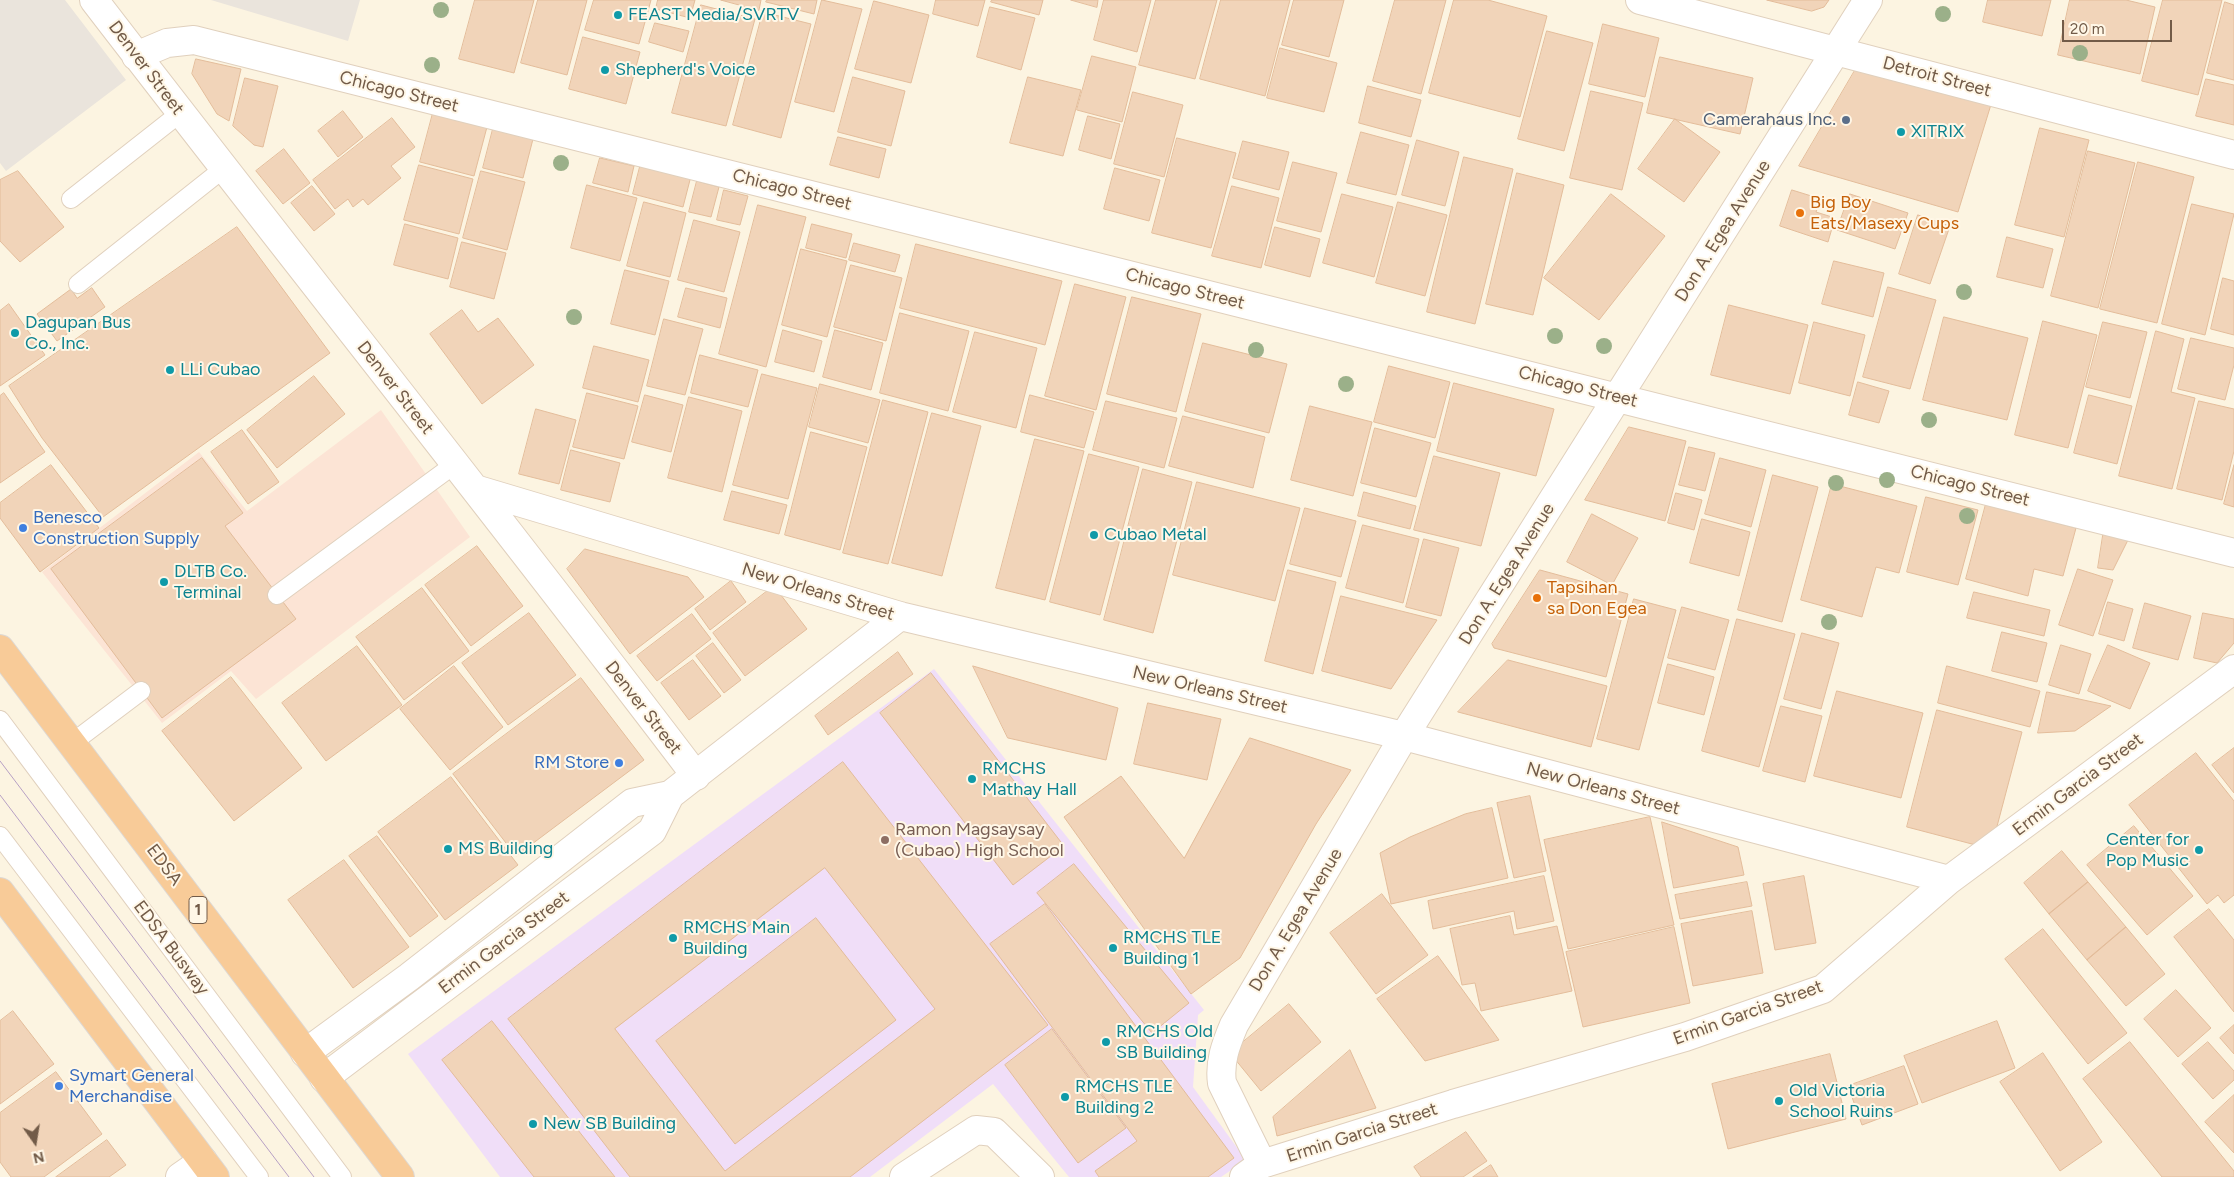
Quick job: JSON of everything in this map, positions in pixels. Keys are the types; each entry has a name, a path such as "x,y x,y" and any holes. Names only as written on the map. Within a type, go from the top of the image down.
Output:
{"highway":[{"name":"EDSA","path":"0,649 400,1177"},
{"path":"0,892 209,1169"}],"street":[{"name":"Denver Street","path":"94,0 180,114 475,489 696,776"},
{"name":"Detroit Street","path":"1640,0 2234,155"},
{"name":"Don A. Egea Avenue","path":"1253,1170 1222,1083 1220,1071 1225,1046 1234,1024 1404,736 1868,0"},
{"name":"Chicago Street","path":"136,56 167,43 194,40 2234,553"},
{"name":"New Orleans Street","path":"475,489 900,616 1404,736 1949,880"},
{"name":"Ermin Garcia Street","path":"305,1053 408,977 632,803 670,795 696,776 900,616"},
{"name":"Ermin Garcia Street","path":"1253,1170 1453,1104 1685,1037 1823,990 1949,880 2234,669"},
{"name":"Ermin Garcia Street","path":"324,1078 652,832 670,795"},
{"path":"904,1177 976,1130 994,1132 1040,1177"},
{"path":"180,1177 209,1169"}],"lane":[{"path":"71,199 180,114"},
{"path":"78,284 223,169"},
{"path":"277,595 455,464"},
{"path":"72,743 141,691"},
{"name":"EDSA Busway","path":"0,720 342,1177"},
{"path":"0,836 259,1177"}],"shaded area":[{"path":"0,0 65,0 126,80 6,171 0,163"},
{"path":"211,0 360,0 348,41"},
{"path":"381,410 470,537 256,699 231,671 162,723 42,572 199,452 247,511"},
{"name":"Ramon Magsaysay (Cubao) High School","path":"934,669 1204,1010 1198,1015 1193,1087 1246,1160 1221,1177 1069,1177 993,1084 870,1177 500,1177 408,1054"}],"building":[{"path":"475,0 534,0 514,73 459,59"},
{"path":"538,0 587,0 567,75 521,63"},
{"name":"FEAST Media/SVRTV","path":"594,0 651,0 639,44 585,30"},
{"path":"658,0 695,0 690,18 656,9"},
{"path":"721,0 761,0 759,10"},
{"path":"767,0 817,0 814,14 766,2"},
{"path":"822,0 862,9 834,112 795,102"},
{"path":"936,0 985,0 978,26 933,14"},
{"path":"992,0 1043,0 1039,15 991,2"},
{"path":"1071,0 1098,0 1097,7"},
{"path":"1104,0 1151,0 1137,52 1094,40"},
{"path":"1156,0 1217,0 1195,79 1139,65"},
{"path":"1221,0 1290,0 1265,96 1200,79"},
{"path":"1294,0 1344,0 1329,57 1282,45"},
{"path":"1395,0 1446,0 1421,94 1373,81"},
{"path":"1454,0 1488,0 1547,16 1520,117 1429,93"},
{"path":"1767,0 1829,0 1824,7 1812,11"},
{"path":"1988,0 2051,0 2042,36 1983,22"},
{"path":"2070,0 2126,0 2155,7 2140,74 2058,55"},
{"path":"2163,0 2222,0 2198,95 2142,81"},
{"path":"874,1 929,15 911,83 855,69"},
{"path":"2225,2 2234,5 2234,80 2207,73"},
{"path":"701,5 755,19 726,126 672,113"},
{"path":"990,7 1035,18 1021,70 977,57"},
{"path":"763,12 811,24 781,138 733,125"},
{"path":"655,23 689,31 683,52 649,42"},
{"path":"1603,24 1659,38 1645,97 1589,84"},
{"path":"1547,31 1593,43 1564,151 1518,139"},
{"name":"Shepherd's Voice","path":"583,37 640,52 626,104 569,89"},
{"path":"1280,48 1337,63 1324,112 1267,98"},
{"path":"1092,56 1136,67 1122,122 1077,110"},
{"path":"1660,57 1753,78 1740,134 1647,113"},
{"path":"196,59 241,69 229,121 217,114 192,74"},
{"name":"XITRIX","path":"1857,67 1993,98 1958,212 1799,166"},
{"path":"853,77 905,91 891,146 838,132"},
{"path":"1028,77 1081,90 1063,156 1010,143"},
{"path":"245,78 278,86 263,147 254,145 233,126"},
{"path":"2206,79 2234,85 2234,125 2196,116"},
{"path":"1368,86 1421,100 1411,137 1359,123"},
{"path":"1591,91 1643,103 1622,190 1570,178"},
{"path":"1133,92 1183,105 1164,177 1114,164"},
{"path":"343,111 363,137 338,157 318,131"},
{"path":"433,113 487,127 474,176 420,162"},
{"path":"1088,116 1120,124 1111,159 1079,150"},
{"path":"392,118 415,147 391,166 401,178 368,205 363,199 353,207 348,199 335,209 313,180"},
{"path":"1675,119 1720,152 1684,202 1638,169"},
{"path":"2040,128 2089,140 2064,237 2015,225"},
{"path":"493,129 533,139 523,178 483,168"},
{"path":"1361,132 1409,145 1396,195 1347,183"},
{"path":"838,137 886,149 879,178 830,165"},
{"path":"1177,138 1236,153 1211,248 1152,233"},
{"path":"1417,140 1459,152 1445,206 1402,195"},
{"path":"1243,141 1289,152 1279,190 1233,178"},
{"path":"284,149 310,183 283,204 256,171"},
{"path":"2088,151 2135,163 2098,308 2051,296"},
{"path":"1464,157 1513,169 1475,324 1427,312"},
{"path":"600,158 634,166 628,192 593,183"},
{"path":"1293,162 1337,173 1321,232 1277,221"},
{"path":"2138,162 2194,177 2157,323 2100,309"},
{"path":"641,163 691,176 683,207 633,194"},
{"path":"419,165 473,179 459,234 404,220"},
{"path":"1115,168 1160,180 1149,221 1104,209"},
{"path":"18,171 64,227 20,262 0,241 0,180"},
{"path":"481,171 525,182 507,250 463,238"},
{"path":"1517,173 1564,185 1533,315 1486,304"},
{"path":"697,181 719,187 711,217 689,212"},
{"path":"587,185 637,198 620,261 571,248"},
{"path":"312,186 335,214 314,231 291,203"},
{"path":"1232,186 1279,198 1261,268 1212,256"},
{"path":"724,190 748,196 740,225 717,220"},
{"path":"1792,190 1821,199 1816,212 1835,218 1828,242 1780,226"},
{"path":"1342,194 1393,207 1374,277 1323,263"},
{"path":"1611,194 1665,236 1599,320 1544,278"},
{"path":"1850,194 1908,213 1895,249 1837,230"},
{"path":"644,202 686,213 670,277 627,266"},
{"path":"1398,202 1447,215 1425,296 1376,283"},
{"path":"2192,204 2234,214 2205,335 2162,324"},
{"path":"758,205 806,217 766,367 719,354"},
{"path":"1918,215 1950,226 1930,284 1899,274"},
{"path":"694,220 740,232 724,292 678,280"},
{"path":"405,224 458,238 448,279 394,265"},
{"path":"812,224 852,234 846,258 806,248"},
{"name":"LLi Cubao","path":"237,227 330,353 103,517 42,438 9,386"},
{"path":"1275,227 1320,239 1310,277 1265,265"},
{"path":"2007,237 2053,249 2043,288 1997,277"},
{"path":"462,242 506,253 494,299 450,287"},
{"path":"854,243 900,255 895,272 849,260"},
{"path":"916,244 1062,281 1045,345 900,308"},
{"path":"801,249 847,261 827,337 782,325"},
{"path":"1834,261 1884,273 1873,317 1822,304"},
{"path":"851,265 902,278 886,341 834,327"},
{"path":"625,270 669,281 655,335 611,324"},
{"path":"2223,278 2234,281 2234,335 2211,329"},
{"path":"1075,284 1126,297 1096,410 1045,396"},
{"path":"1888,287 1936,300 1910,389 1863,377"},
{"path":"92,288 105,307 57,341 37,314 71,289 77,298"},
{"path":"686,288 727,298 720,328 678,317"},
{"path":"1132,297 1201,314 1176,412 1107,394"},
{"name":"Dagupan Bus Co., Inc.","path":"9,304 45,355 0,386 0,311"},
{"path":"1729,305 1808,325 1790,394 1711,375"},
{"path":"462,310 478,332 498,318 534,365 482,404 430,334"},
{"path":"900,313 969,331 948,411 880,393"},
{"path":"1944,317 2028,338 2007,420 1923,400"},
{"path":"664,319 703,329 685,395 647,386"},
{"path":"2043,321 2097,335 2068,448 2015,435"},
{"path":"1814,322 1865,335 1850,396 1799,383"},
{"path":"2103,322 2147,332 2130,398 2086,387"},
{"path":"783,330 822,341 814,372 775,362"},
{"path":"835,330 883,343 871,390 823,377"},
{"path":"2156,331 2184,339 2171,392 2195,398 2172,489 2119,476"},
{"path":"975,332 1037,348 1016,428 953,412"},
{"path":"2191,338 2234,348 2234,365 2225,400 2178,389"},
{"path":"1203,343 1287,364 1269,433 1185,411"},
{"path":"594,346 649,360 638,402 583,388"},
{"path":"700,355 758,370 748,407 691,393"},
{"path":"1389,366 1450,382 1435,438 1374,422"},
{"path":"762,374 817,388 788,499 733,485"},
{"path":"314,376 345,414 277,468 247,430"},
{"path":"1858,382 1889,391 1879,423 1849,415"},
{"path":"1454,383 1554,409 1536,476 1437,451"},
{"path":"820,384 880,400 868,443 809,427"},
{"path":"4,393 45,452 0,483 0,396"},
{"path":"587,393 638,406 624,459 573,447"},
{"path":"645,395 683,405 671,452 632,442"},
{"path":"1030,395 1094,412 1084,448 1021,432"},
{"path":"2089,395 2132,406 2117,464 2074,453"},
{"path":"689,397 742,411 722,492 668,478"},
{"path":"883,400 928,412 888,564 843,553"},
{"path":"1106,401 1177,418 1164,468 1093,450"},
{"path":"2199,401 2234,409 2234,451 2222,500 2177,489"},
{"path":"1310,406 1372,422 1353,496 1291,480"},
{"path":"536,409 576,420 559,484 519,474"},
{"path":"932,413 981,426 942,576 892,563"},
{"path":"1183,416 1265,437 1253,488 1169,466"},
{"path":"1629,427 1686,441 1665,521 1585,500"},
{"path":"1375,428 1431,443 1416,497 1361,483"},
{"path":"242,430 279,482 248,504 211,452"},
{"path":"811,432 867,447 840,550 785,535"},
{"path":"1035,439 1084,451 1045,600 996,588"},
{"path":"1689,447 1715,453 1705,491 1679,485"},
{"path":"571,450 620,463 610,502 561,490"},
{"name":"Cubao Metal","path":"1089,454 1139,467 1100,615 1050,602"},
{"path":"1434,456 1500,473 1481,546 1414,530"},
{"name":"DLTB Co. Terminal","path":"202,458 243,513 225,526 296,619 162,718 51,569"},
{"path":"1720,458 1766,470 1751,527 1705,514"},
{"path":"51,465 99,528 40,572 0,518 0,503"},
{"path":"2234,465 2234,507 2224,504"},
{"path":"1143,469 1192,482 1153,633 1104,620"},
{"path":"1773,475 1818,487 1782,622 1738,610"},
{"path":"1197,482 1300,508 1275,601 1173,575"},
{"path":"1832,484 1917,506 1899,573 1876,567 1862,617 1801,600"},
{"path":"732,491 787,505 779,534 724,520"},
{"path":"1364,492 1416,506 1410,529 1358,516"},
{"path":"1676,493 1702,500 1694,530 1668,523"},
{"path":"1926,497 1978,510 1958,585 1907,572"},
{"path":"1986,504 2076,528 2063,576 2034,569 2028,596 1966,579"},
{"path":"1305,508 1356,521 1341,577 1290,564"},
{"path":"1592,514 1638,538 1612,585 1567,562"},
{"path":"1702,519 1750,532 1739,576 1690,563"},
{"path":"1363,525 1419,539 1403,603 1346,588"},
{"path":"2104,529 2128,540 2113,570 2098,568"},
{"path":"1424,539 1459,548 1441,616 1406,607"},
{"path":"477,546 523,606 471,646 425,585"},
{"path":"585,549 688,577 704,597 630,654 567,569"},
{"path":"2078,569 2113,580 2093,636 2059,625"},
{"path":"1288,570 1336,582 1313,674 1265,661"},
{"path":"1540,570 1628,594 1606,677 1494,648 1492,644"},
{"path":"731,581 746,602 710,630 695,609"},
{"path":"774,586 807,629 745,676 713,633"},
{"path":"422,588 469,651 404,700 356,637"},
{"path":"1974,592 2050,610 2044,636 1967,618"},
{"path":"1341,596 1437,620 1391,689 1322,671"},
{"path":"1634,599 1676,610 1639,750 1597,739"},
{"path":"2108,602 2133,609 2124,641 2099,634"},
{"path":"2145,603 2191,616 2178,660 2133,648"},
{"path":"1682,607 1729,620 1715,670 1668,658"},
{"path":"529,613 576,675 508,725 462,663"},
{"path":"2203,613 2234,619 2234,643 2217,663 2194,658"},
{"path":"692,614 711,639 657,681 637,656"},
{"path":"1737,619 1795,634 1759,767 1702,751"},
{"path":"2002,632 2047,643 2037,682 1992,671"},
{"path":"1802,633 1839,643 1821,709 1784,699"},
{"path":"713,643 741,680 724,693 696,656"},
{"path":"2061,645 2091,654 2079,694 2049,685"},
{"path":"2108,645 2150,663 2130,709 2088,691"},
{"path":"357,646 402,705 326,761 282,703"},
{"path":"898,652 913,674 828,735 815,716"},
{"path":"693,660 721,696 689,720 661,683"},
{"path":"1508,660 1607,686 1591,747 1458,712"},
{"path":"1668,664 1714,677 1704,715 1658,703"},
{"path":"454,666 503,727 450,770 400,709"},
{"path":"973,666 1118,708 1106,760 1008,738"},
{"path":"1947,666 2040,691 2030,727 1938,703"},
{"name":"RMCHS Mathay Hall","path":"931,673 1064,846 1013,885 880,713"},
{"path":"231,677 302,768 234,821 162,731"},
{"path":"581,678 644,760 516,856 453,774"},
{"path":"1837,691 1923,713 1901,798 1814,776"},
{"path":"2047,692 2111,706 2075,731 2038,733"},
{"path":"1148,703 1221,719 1207,780 1134,764"},
{"path":"1781,706 1822,716 1805,782 1763,771"},
{"path":"1937,710 2022,732 1991,849 1907,827"},
{"path":"1250,738 1351,770 1316,824 1240,958 1191,994 1064,817 1121,776 1184,858"},
{"path":"2234,748 2234,793 2212,765"},
{"name":"Center for Pop Music","path":"2196,753 2234,801 2234,895 2224,903 2218,895 2207,904 2129,805"},
{"name":"RMCHS Main Building","path":"843,762 1048,1025 850,1177 630,1177 508,1019","holes":["825,868 935,1009 725,1171 615,1029"]},
{"name":"MS Building","path":"451,777 518,865 445,920 378,832"},
{"path":"1530,796 1546,871 1514,878 1497,803"},
{"path":"1492,808 1508,878 1391,904 1380,853 1410,837 1465,814"},
{"path":"1650,817 1674,925 1568,949 1544,840"},
{"path":"1662,822 1738,847 1744,875 1674,888"},
{"path":"2134,826 2193,896 2147,935 2087,865"},
{"path":"377,836 438,916 410,937 349,856"},
{"path":"2062,851 2088,882 2049,914 2024,883"},
{"path":"344,860 409,947 353,988 288,900"},
{"name":"RMCHS TLE Building 1","path":"1074,864 1189,1003 1152,1033 1037,893"},
{"path":"1544,876 1554,921 1517,929 1514,911 1433,929 1428,901"},
{"path":"1804,876 1816,943 1775,950 1763,884"},
{"path":"1747,882 1752,906 1680,919 1675,895"},
{"path":"2088,882 2126,927 2087,960 2049,914"},
{"path":"1382,894 1428,955 1376,994 1330,933"},
{"name":"RMCHS Old SB Building","path":"1045,904 1234,1158 1208,1177 1099,1177 1095,1171 1137,1141 990,944"},
{"path":"2209,909 2234,940 2234,1012 2174,937"},
{"path":"1752,911 1763,973 1693,986 1681,924"},
{"path":"1510,916 1514,935 1557,926 1572,991 1481,1011 1475,983 1462,985 1450,929"},
{"path":"816,918 896,1020 735,1144 656,1041"},
{"path":"1674,927 1690,1003 1583,1027 1566,952"},
{"path":"2126,927 2165,974 2126,1006 2087,960"},
{"path":"2043,929 2127,1033 2088,1064 2005,959"},
{"path":"1438,956 1499,1040 1425,1061 1377,999"},
{"path":"2176,990 2211,1028 2178,1057 2144,1019"},
{"path":"1289,1004 1321,1042 1261,1091 1230,1053"},
{"path":"13,1011 54,1064 0,1104 0,1021"},
{"name":"New SB Building","path":"492,1021 615,1177 534,1177 442,1060"},
{"path":"1997,1021 2015,1068 1922,1103 1904,1056"},
{"path":"2234,1025 2234,1054 2220,1038"},
{"name":"RMCHS TLE Building 2","path":"1052,1029 1126,1128 1078,1163 1005,1065"},
{"path":"2130,1042 2234,1171 2234,1177 2162,1177 2083,1079"},
{"path":"2208,1042 2234,1071 2234,1080 2213,1099 2182,1064"},
{"path":"1350,1050 1376,1108 1277,1136 1273,1117"},
{"path":"2043,1053 2102,1142 2060,1171 2000,1082"},
{"name":"Old Victoria School Ruins","path":"1830,1054 1846,1119 1728,1149 1712,1084"},
{"path":"1904,1066 1918,1104 1862,1125 1848,1086"},
{"path":"56,1072 102,1134 44,1177 11,1177 0,1162 0,1113"},
{"path":"2234,1095 2234,1153 2205,1122"},
{"path":"1466,1132 1487,1161 1463,1177 1421,1177 1414,1167"},
{"path":"107,1140 126,1165 109,1177 56,1177"},
{"path":"1491,1165 1498,1177 1473,1177"}],"tram line":[{"path":"0,761 314,1177"},
{"path":"0,795 289,1177"}],"place":[{"name":"FEAST Media/SVRTV","path":"618,15"},
{"name":"Shepherd's Voice","path":"605,70"},
{"name":"Camerahaus Inc.","path":"1846,120"},
{"name":"XITRIX","path":"1901,132"},
{"name":"Big Boy Eats/Masexy Cups","path":"1800,213"},
{"name":"Dagupan Bus Co., Inc.","path":"15,333"},
{"name":"LLi Cubao","path":"170,370"},
{"name":"Benesco Construction Supply","path":"23,528"},
{"name":"Cubao Metal","path":"1094,535"},
{"name":"DLTB Co. Terminal","path":"164,582"},
{"name":"Tapsihan sa Don Egea","path":"1537,598"},
{"name":"RM Store","path":"619,763"},
{"name":"RMCHS Mathay Hall","path":"972,779"},
{"name":"Ramon Magsaysay (Cubao) High School","path":"885,840"},
{"name":"MS Building","path":"448,849"},
{"name":"Center for Pop Music","path":"2199,850"},
{"name":"RMCHS Main Building","path":"673,938"},
{"name":"RMCHS TLE Building 1","path":"1113,948"},
{"name":"RMCHS Old SB Building","path":"1106,1042"},
{"name":"Symart General Merchandise","path":"59,1086"},
{"name":"RMCHS TLE Building 2","path":"1065,1097"},
{"name":"Old Victoria School Ruins","path":"1779,1101"},
{"name":"New SB Building","path":"533,1124"}]}
